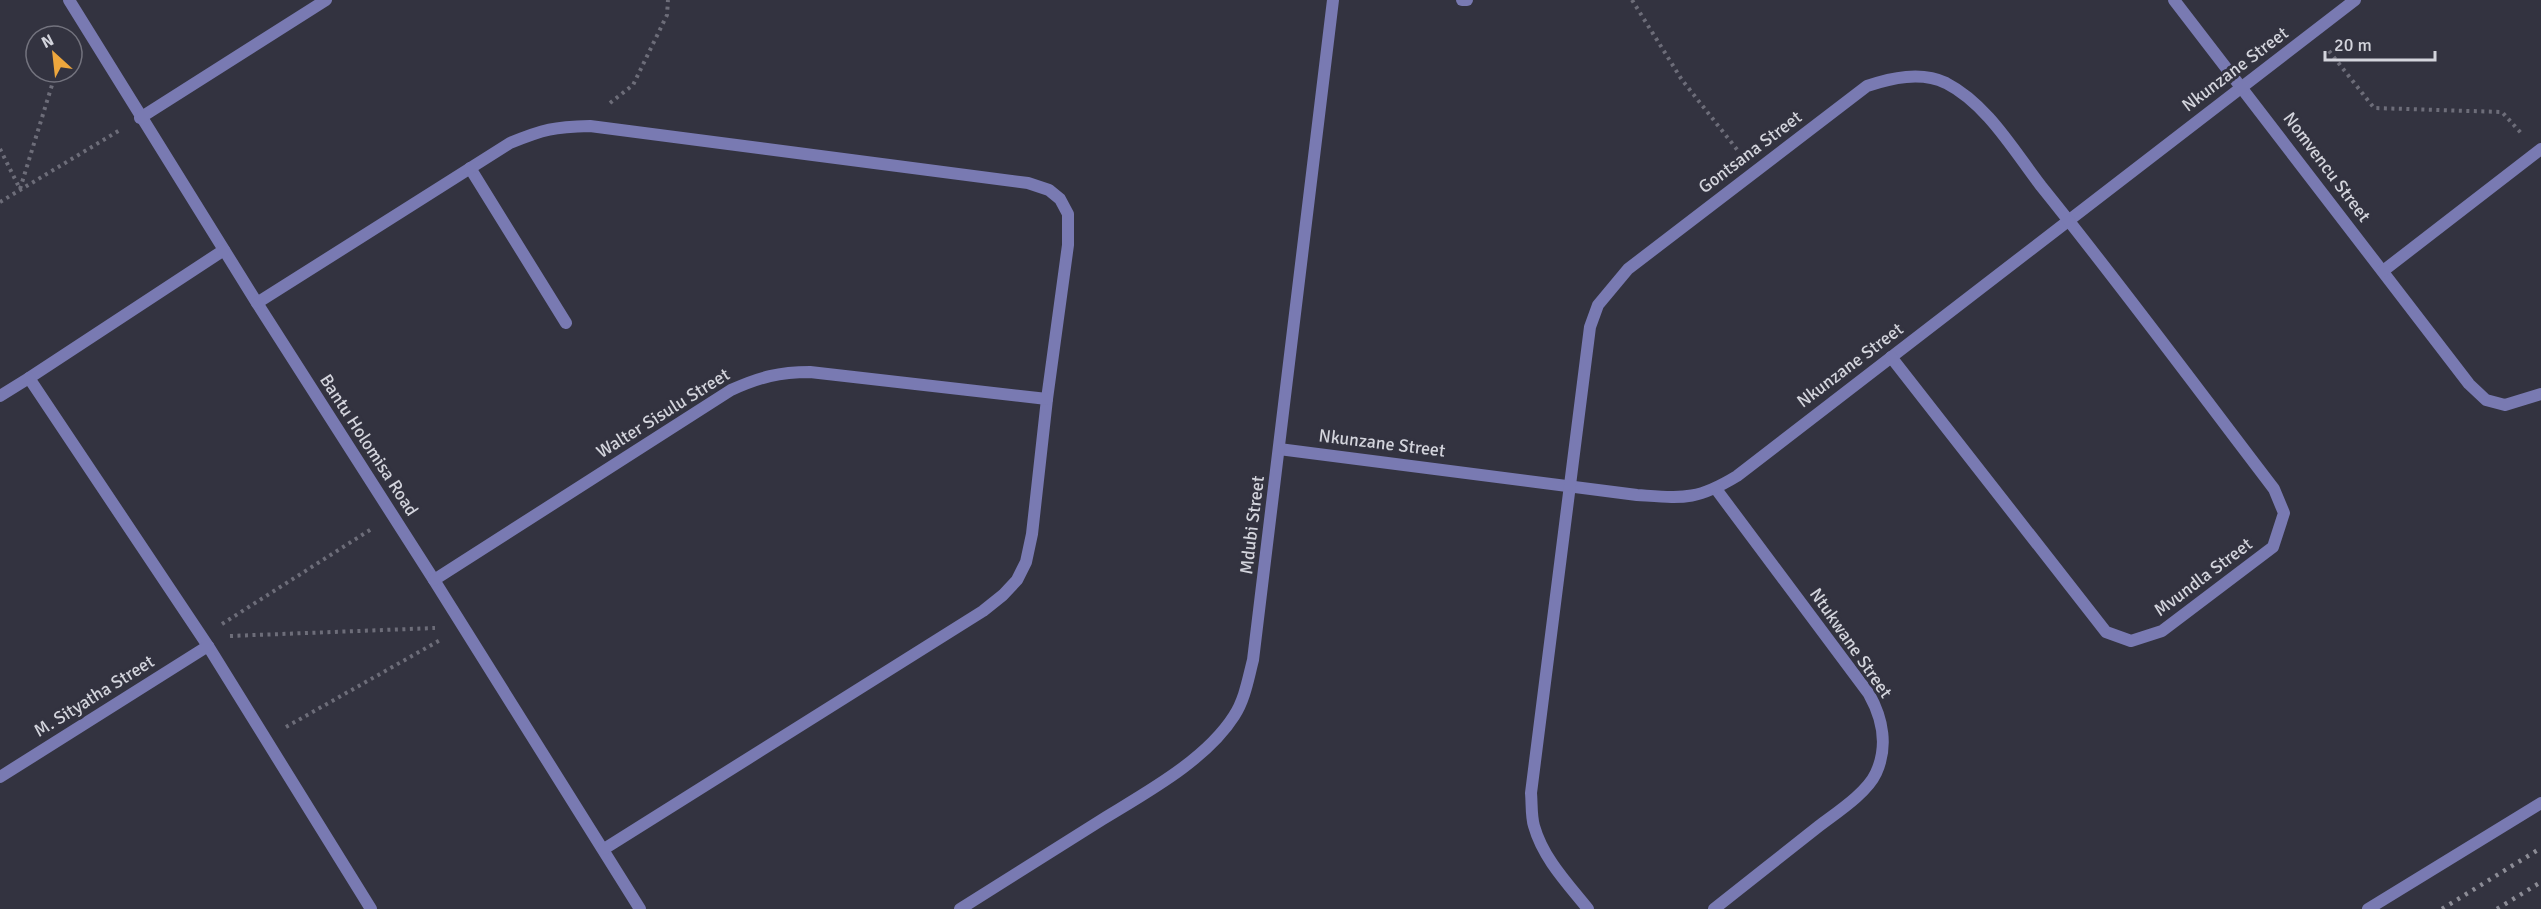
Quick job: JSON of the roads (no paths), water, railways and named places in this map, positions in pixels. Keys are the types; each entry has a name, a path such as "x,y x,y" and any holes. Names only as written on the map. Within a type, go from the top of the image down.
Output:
{"street":[{"name":"Bantu Holomisa Road","path":"69,0 140,118 640,909"},
{"path":"140,118 326,0"},
{"name":"Mdubi Street","path":"960,909 1162,782 1195,757 1235,716 1245,694 1252,660 1279,449 1333,0"},
{"path":"1462,0 1467,0"},
{"name":"Nomvencu Street","path":"2174,0 2469,384 2486,400 2505,405 2541,394"},
{"name":"Nkunzane Street","path":"1279,449 1637,495 1687,498 1716,489 1737,476 2355,0"},
{"name":"Gontsana Street","path":"1569,486 1590,327 1598,305 1610,287 1628,268 1867,86 1891,78 1917,77 1944,82 1984,113 2069,220"},
{"path":"257,303 510,143 538,131 558,126 582,126 1028,183 1048,190 1060,199 1068,214 1068,245 1047,399 1032,534 1026,562 1017,580 983,611 604,849"},
{"path":"2383,271 2539,150"},
{"path":"470,168 566,322"},
{"name":"Mvundla Street","path":"1891,357 2106,632 2131,641 2162,631 2273,547 2284,513 2274,489 2069,220"},
{"path":"0,396 224,250"},
{"name":"Walter Sisulu Street","path":"434,580 731,390 762,376 810,372 1047,399"},
{"path":"28,378 205,641 371,909"},
{"path":"1569,486 1531,793 1533,823 1541,844 1556,869 1587,909"},
{"name":"Ntukwane Street","path":"1714,909 1855,798 1875,775 1883,749 1882,728 1876,707 1869,694 1716,489"},
{"name":"M. Sityatha Street","path":"0,777 205,641"},
{"path":"2368,909 2541,803"}],"railway":[{"path":"2442,909 2541,848"},
{"path":"2497,909 2541,882"}]}
